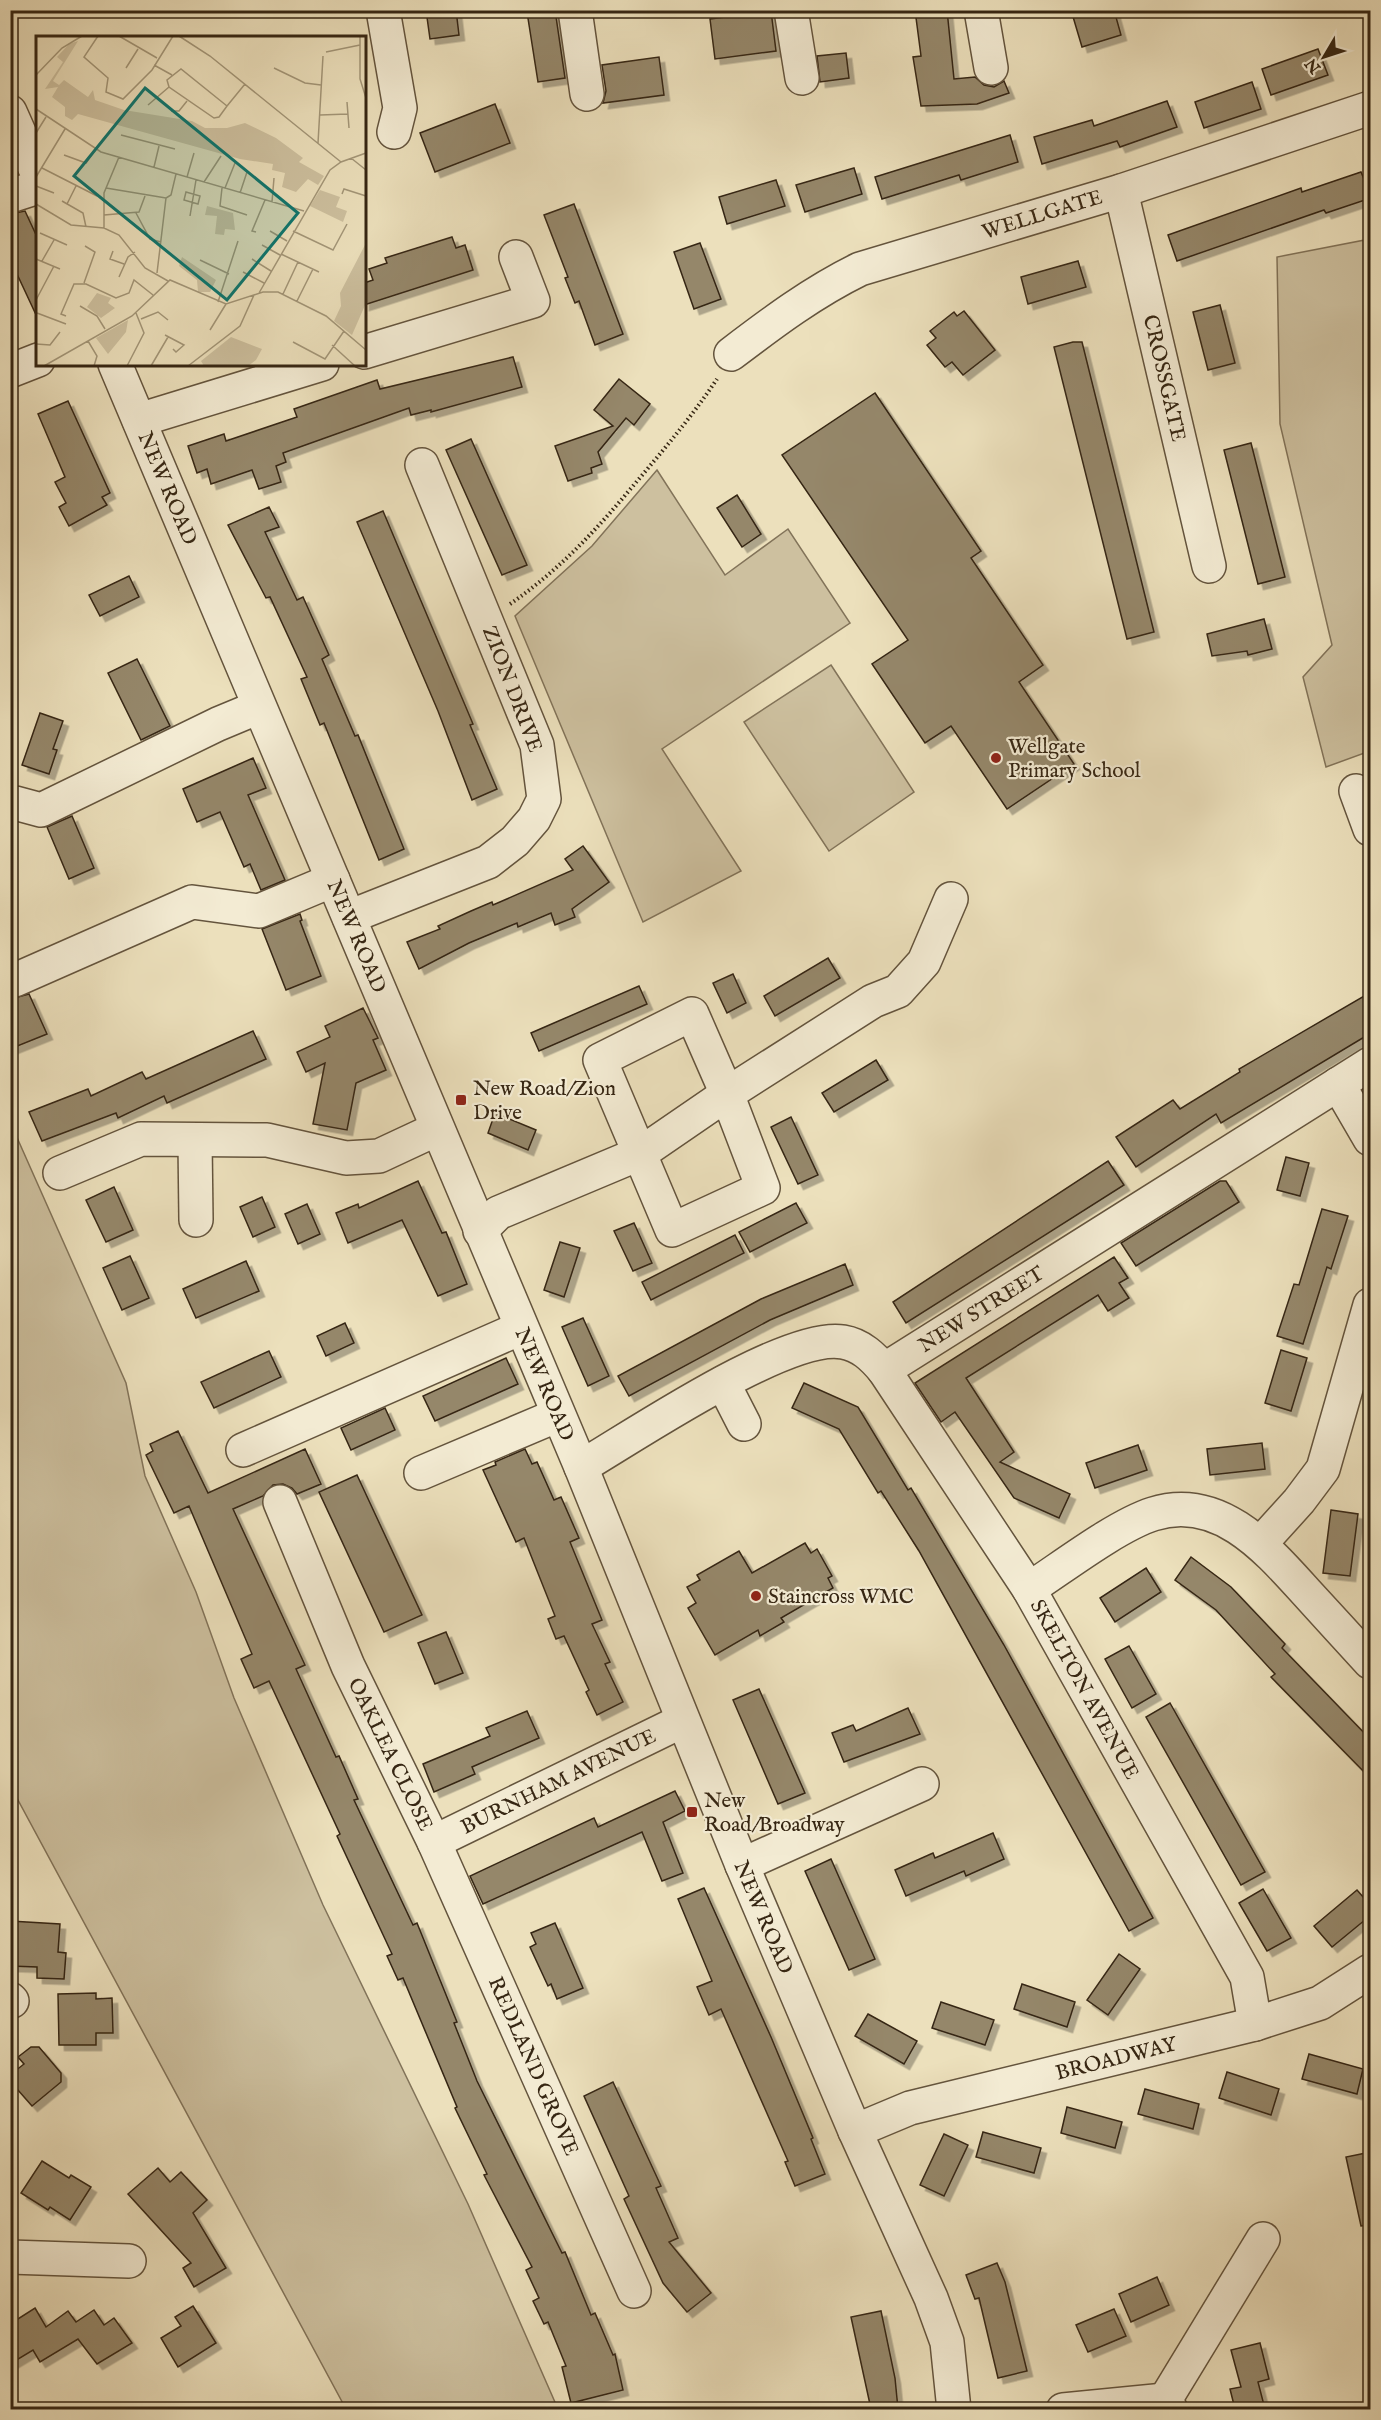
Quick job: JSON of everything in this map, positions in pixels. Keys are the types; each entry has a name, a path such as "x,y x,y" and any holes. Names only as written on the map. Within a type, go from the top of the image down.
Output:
{"street":[{"path":"383,10 400,108 394,132"},
{"path":"574,10 587,94"},
{"path":"791,10 802,78"},
{"path":"981,10 991,68"},
{"name":"WELLGATE","path":"731,354 797,304 860,269 1120,191 1371,108"},
{"path":"23,127 36,169"},
{"path":"10,196 36,188"},
{"name":"CROSSGATE","path":"1120,191 1209,566"},
{"path":"366,351 533,300 516,257"},
{"path":"10,371 36,361"},
{"name":"NEW ROAD","path":"116,366 349,916 437,1133 580,1467 742,1865 855,2131 931,2298 947,2342 954,2409"},
{"path":"139,420 315,366"},
{"name":"ZION DRIVE","path":"349,916 488,862 515,841 534,819 544,799 537,745 488,620 422,465"},
{"path":"15,803 41,810 218,724 259,707"},
{"path":"1356,791 1371,829"},
{"path":"15,980 192,902 259,911 333,880"},
{"path":"480,1231 498,1213 641,1153 727,1094 873,1001 898,991 924,962 951,899"},
{"path":"692,1014 727,1094 763,1188 672,1230 600,1060 692,1014"},
{"name":"NEW STREET","path":"884,1370 1371,1064"},
{"path":"1338,1084 1371,1139"},
{"path":"60,1173 141,1139 267,1140 346,1158 379,1156 424,1135 437,1133"},
{"path":"195,1141 196,1220"},
{"path":"1261,1543 1299,1502 1323,1469 1371,1305"},
{"path":"243,1450 521,1328"},
{"path":"580,1467 723,1383 786,1351 813,1343 844,1342 869,1353 884,1370"},
{"name":"SKELTON AVENUE","path":"884,1370 1029,1589 1247,1977 1255,2024"},
{"path":"723,1383 744,1424"},
{"path":"421,1473 558,1415"},
{"name":"OAKLEA CLOSE","path":"280,1502 348,1666 434,1842"},
{"path":"1029,1589 1132,1523 1155,1514 1190,1510 1227,1520 1261,1543 1371,1662"},
{"name":"BURNHAM AVENUE","path":"434,1842 682,1720"},
{"path":"742,1865 922,1784"},
{"name":"REDLAND GROVE","path":"434,1842 634,2290"},
{"name":"BROADWAY","path":"855,2131 910,2108 1255,2024 1320,2003 1371,1971"},
{"path":"1063,2409 1168,2405 1263,2239"},
{"path":"10,2257 129,2261"}],"path":[{"path":"488,620 541,583 587,540 696,412 731,354"}],"shaded area":[{"path":"1370,239 1370,751 1326,767 1303,677 1332,645 1280,424 1277,257"},
{"path":"657,470 725,575 788,529 850,623 662,749 741,871 643,922 515,616 592,546"},
{"path":"831,665 914,792 829,851 744,722"},
{"path":"11,1124 126,1383 145,1476 196,1592 234,1698 323,1905 468,2204 558,2409 346,2409 11,1787"}],"building":[{"path":"426,10 456,10 459,35 430,39"},
{"path":"555,10 565,78 538,82 527,12"},
{"path":"915,10 947,10 954,79 975,77 984,85 994,87 1004,81 1009,93 977,104 921,106 913,57 921,56"},
{"path":"1071,10 1114,10 1121,35 1082,47"},
{"path":"771,11 776,51 715,59 710,19"},
{"path":"1318,49 1328,75 1271,95 1262,69"},
{"path":"846,53 849,78 820,82 817,56"},
{"path":"659,57 664,95 603,103 606,91 602,65"},
{"path":"1252,82 1261,109 1204,128 1195,102"},
{"path":"1167,101 1177,127 1120,147 1117,141 1042,164 1034,137 1092,120 1094,126"},
{"path":"495,104 510,143 435,172 420,133"},
{"path":"1010,135 1018,162 961,180 959,175 882,199 875,177"},
{"path":"854,168 862,194 805,212 796,185"},
{"path":"1361,172 1364,179 1371,177 1371,198 1326,213 1324,210 1177,261 1168,235 1301,188 1302,192"},
{"path":"776,180 785,206 727,224 719,197"},
{"path":"574,204 623,334 595,345 579,301 575,303 565,278 568,277 544,215"},
{"path":"25,211 36,235 36,315 10,259 10,214"},
{"path":"452,237 456,248 465,245 473,270 366,304 366,282 373,280 369,269 387,263 385,258"},
{"path":"700,243 721,299 694,309 674,252"},
{"path":"1078,261 1086,287 1028,304 1021,277"},
{"path":"1220,305 1235,363 1208,370 1193,312"},
{"path":"964,311 995,350 963,375 952,362 945,367 927,345 936,338 930,331 954,312 957,316"},
{"path":"1082,342 1154,632 1127,639 1054,347"},
{"path":"513,357 522,387 431,412 431,410 411,415 409,408 283,453 286,462 276,466 281,482 259,489 252,470 211,484 207,469 197,473 188,446 224,434 226,441 297,417 294,409 377,380 380,389"},
{"path":"619,379 650,404 634,425 626,418 598,452 602,464 591,468 592,473 568,481 555,446 613,426 594,410"},
{"path":"875,393 981,551 971,558 1043,665 1019,682 1074,764 1007,809 951,726 925,743 872,664 908,640 782,455"},
{"path":"68,401 110,493 102,497 107,505 69,526 59,507 66,503 55,482 65,477 38,414"},
{"path":"471,439 527,565 502,575 446,450"},
{"path":"1251,443 1285,577 1258,584 1224,450"},
{"path":"737,495 761,534 742,547 717,508"},
{"path":"269,507 279,527 265,532 297,600 303,597 329,655 322,659 355,736 358,735 404,849 379,860 324,723 320,725 301,679 307,677 270,597 266,598 228,525"},
{"path":"383,511 473,724 470,725 497,789 472,800 438,711 357,522"},
{"path":"129,576 139,597 100,616 89,595"},
{"path":"1264,619 1272,649 1248,655 1247,651 1212,656 1207,634"},
{"path":"137,659 170,726 141,740 108,673"},
{"path":"40,713 63,721 53,749 57,750 49,774 22,765"},
{"path":"253,758 266,788 248,795 285,880 261,890 250,864 244,867 220,812 197,822 183,789"},
{"path":"72,816 94,868 69,879 47,827"},
{"path":"583,846 609,882 572,909 575,917 555,925 551,913 518,927 517,923 469,943 419,969 407,942 440,929 438,926 471,911 492,902 493,905 573,870 565,859"},
{"path":"300,914 302,920 300,921 321,976 286,990 262,929"},
{"path":"828,958 840,978 775,1016 764,996"},
{"path":"733,974 746,1003 727,1013 713,983"},
{"path":"639,986 647,1004 539,1051 531,1033"},
{"path":"1371,992 1371,1033 1221,1123 1216,1114 1136,1167 1116,1137 1173,1100 1180,1109 1240,1072 1239,1069"},
{"path":"29,994 47,1034 10,1049 10,999"},
{"path":"363,1008 378,1038 373,1040 386,1070 356,1083 347,1130 313,1124 325,1063 306,1072 297,1052 330,1037 325,1026"},
{"path":"253,1031 266,1059 167,1103 164,1096 118,1118 116,1113 42,1141 29,1112 88,1089 91,1096 142,1072 146,1079"},
{"path":"876,1060 888,1080 834,1112 822,1093"},
{"path":"495,1113 536,1130 528,1150 488,1133"},
{"path":"791,1117 818,1175 798,1184 771,1127"},
{"path":"1286,1157 1309,1163 1300,1196 1277,1190"},
{"path":"1108,1161 1124,1185 906,1323 893,1302"},
{"path":"418,1181 442,1233 446,1232 467,1284 438,1296 402,1220 348,1243 336,1213 358,1204 359,1208"},
{"path":"1220,1181 1226,1181 1239,1202 1136,1266 1121,1243"},
{"path":"114,1187 133,1230 106,1242 86,1200"},
{"path":"262,1197 275,1227 253,1237 240,1207"},
{"path":"796,1203 807,1223 750,1252 739,1232"},
{"path":"307,1204 320,1234 298,1244 285,1214"},
{"path":"1322,1209 1348,1216 1331,1269 1327,1267 1303,1344 1277,1336 1294,1284 1299,1285"},
{"path":"634,1223 652,1263 633,1271 614,1231"},
{"path":"735,1235 744,1253 651,1300 642,1282"},
{"path":"560,1242 580,1248 564,1297 544,1290"},
{"path":"130,1256 149,1298 122,1310 103,1268"},
{"path":"1114,1257 1128,1278 1119,1283 1129,1298 1108,1311 1098,1295 966,1378 1014,1452 1000,1462 1070,1494 1059,1518 1014,1498 955,1412 941,1422 915,1383"},
{"path":"246,1261 259,1291 196,1318 183,1289"},
{"path":"845,1264 853,1285 770,1320 629,1396 618,1376 761,1299"},
{"path":"583,1318 609,1376 588,1386 562,1327"},
{"path":"345,1323 354,1343 326,1356 317,1336"},
{"path":"1281,1350 1307,1358 1291,1411 1265,1403"},
{"path":"269,1351 281,1377 214,1408 201,1382"},
{"path":"506,1358 518,1384 435,1421 423,1396"},
{"path":"804,1383 858,1407 908,1490 911,1488 1004,1645 1153,1918 1129,1931 919,1551 881,1491 878,1493 839,1429 792,1408"},
{"path":"385,1408 395,1430 351,1450 341,1428"},
{"path":"178,1431 208,1493 305,1449 321,1484 297,1494 292,1488 283,1484 273,1485 263,1496 233,1509 305,1665 296,1669 358,1799 354,1800 413,1925 417,1923 457,2022 454,2023 477,2081 562,2253 565,2252 591,2315 595,2313 613,2355 615,2354 623,2390 571,2403 562,2367 566,2366 548,2322 544,2324 533,2301 539,2298 526,2270 532,2267 484,2175 487,2174 455,2108 457,2107 403,1978 398,1980 387,1956 392,1954 337,1836 340,1834 269,1681 254,1688 241,1659 252,1654 189,1506 174,1513 146,1455 153,1451 150,1444"},
{"path":"1262,1443 1265,1469 1210,1475 1207,1449"},
{"path":"1138,1445 1147,1470 1095,1488 1086,1463"},
{"path":"525,1449 532,1464 537,1462 554,1500 561,1497 579,1538 570,1542 602,1620 592,1624 610,1662 605,1664 623,1702 597,1715 586,1692 589,1690 564,1636 556,1639 548,1619 555,1616 524,1538 516,1542 483,1470"},
{"path":"357,1475 422,1615 384,1632 319,1492"},
{"path":"1331,1510 1358,1514 1350,1576 1323,1573"},
{"name":"Staincross WMC","path":"805,1543 811,1553 817,1549 832,1576 828,1578 833,1588 781,1618 784,1622 760,1636 758,1630 715,1655 688,1608 696,1603 687,1587 700,1580 697,1575 739,1551 752,1573"},
{"path":"1191,1557 1231,1587 1285,1644 1282,1648 1371,1740 1371,1779 1271,1677 1275,1674 1216,1610 1175,1580"},
{"path":"1146,1568 1161,1592 1115,1622 1100,1598"},
{"path":"446,1632 463,1673 435,1684 418,1643"},
{"path":"1129,1646 1156,1694 1132,1708 1105,1659"},
{"path":"759,1689 805,1793 778,1804 733,1700"},
{"path":"1170,1703 1265,1872 1241,1885 1146,1717"},
{"path":"908,1708 920,1734 844,1762 832,1733 853,1725 856,1731"},
{"path":"527,1711 539,1738 472,1767 475,1774 434,1792 423,1764 490,1736 486,1728"},
{"path":"675,1791 685,1811 663,1822 683,1873 662,1881 642,1832 483,1904 470,1876 594,1818 598,1827"},
{"path":"993,1833 1004,1859 966,1876 964,1871 906,1896 895,1870 933,1853 935,1858"},
{"path":"831,1859 875,1959 849,1970 805,1871"},
{"path":"704,1888 771,2037 813,2138 811,2139 825,2174 795,2186 785,2162 788,2161 721,2009 709,2015 697,1987 712,1981 678,1899"},
{"path":"1263,1889 1291,1938 1267,1951 1239,1903"},
{"path":"1357,1890 1371,1906 1371,1915 1332,1947 1314,1926"},
{"path":"10,1921 60,1924 58,1952 66,1953 64,1979 37,1978 37,1967 10,1966"},
{"path":"555,1923 583,1988 557,1999 551,1984 548,1986 530,1947 536,1944 531,1933"},
{"path":"1119,1954 1140,1969 1108,2015 1087,2000"},
{"path":"1022,1984 1075,2002 1067,2027 1014,2009"},
{"path":"96,1993 96,1999 112,1998 113,2033 96,2033 96,2045 59,2045 58,1994"},
{"path":"941,2002 994,2020 985,2045 932,2028"},
{"path":"868,2014 917,2041 904,2064 855,2036"},
{"path":"31,2047 39,2047 61,2073 61,2082 32,2106 10,2081 10,2075 24,2064 18,2057"},
{"path":"1309,2054 1363,2069 1357,2094 1302,2079"},
{"path":"1227,2072 1279,2089 1271,2115 1219,2098"},
{"path":"613,2082 661,2186 656,2188 678,2238 669,2242 711,2293 687,2312 663,2283 624,2199 629,2196 584,2096"},
{"path":"1145,2089 1199,2104 1193,2129 1138,2114"},
{"path":"1067,2107 1122,2122 1115,2148 1061,2133"},
{"path":"983,2132 1041,2148 1034,2173 976,2157"},
{"path":"944,2134 968,2145 944,2196 920,2185"},
{"path":"1371,2152 1371,2225 1361,2226 1346,2157"},
{"path":"42,2161 69,2178 71,2175 91,2187 70,2220 50,2207 48,2210 21,2193"},
{"path":"158,2168 170,2182 181,2172 207,2200 193,2213 226,2268 194,2287 183,2268 191,2263 128,2194"},
{"path":"997,2263 1005,2282 1027,2371 998,2378 979,2298 975,2299 966,2275"},
{"path":"1157,2277 1169,2305 1131,2322 1119,2294"},
{"path":"193,2306 216,2343 178,2367 161,2338 181,2326 175,2317"},
{"path":"35,2308 46,2327 68,2311 76,2322 94,2310 104,2325 114,2318 132,2343 97,2364 78,2339 40,2362 33,2350 10,2364 10,2324"},
{"path":"1114,2309 1126,2336 1088,2352 1076,2325"},
{"path":"881,2311 895,2378 898,2409 871,2409 851,2317"},
{"path":"1260,2343 1269,2379 1258,2382 1265,2409 1235,2409 1230,2389 1241,2387 1231,2350"}],"place":[{"name":"Wellgate Primary School","path":"996,758"},
{"name":"New Road/Zion Drive","path":"461,1100"},
{"name":"Staincross WMC","path":"756,1596"},
{"name":"New Road/Broadway","path":"692,1812"}]}
